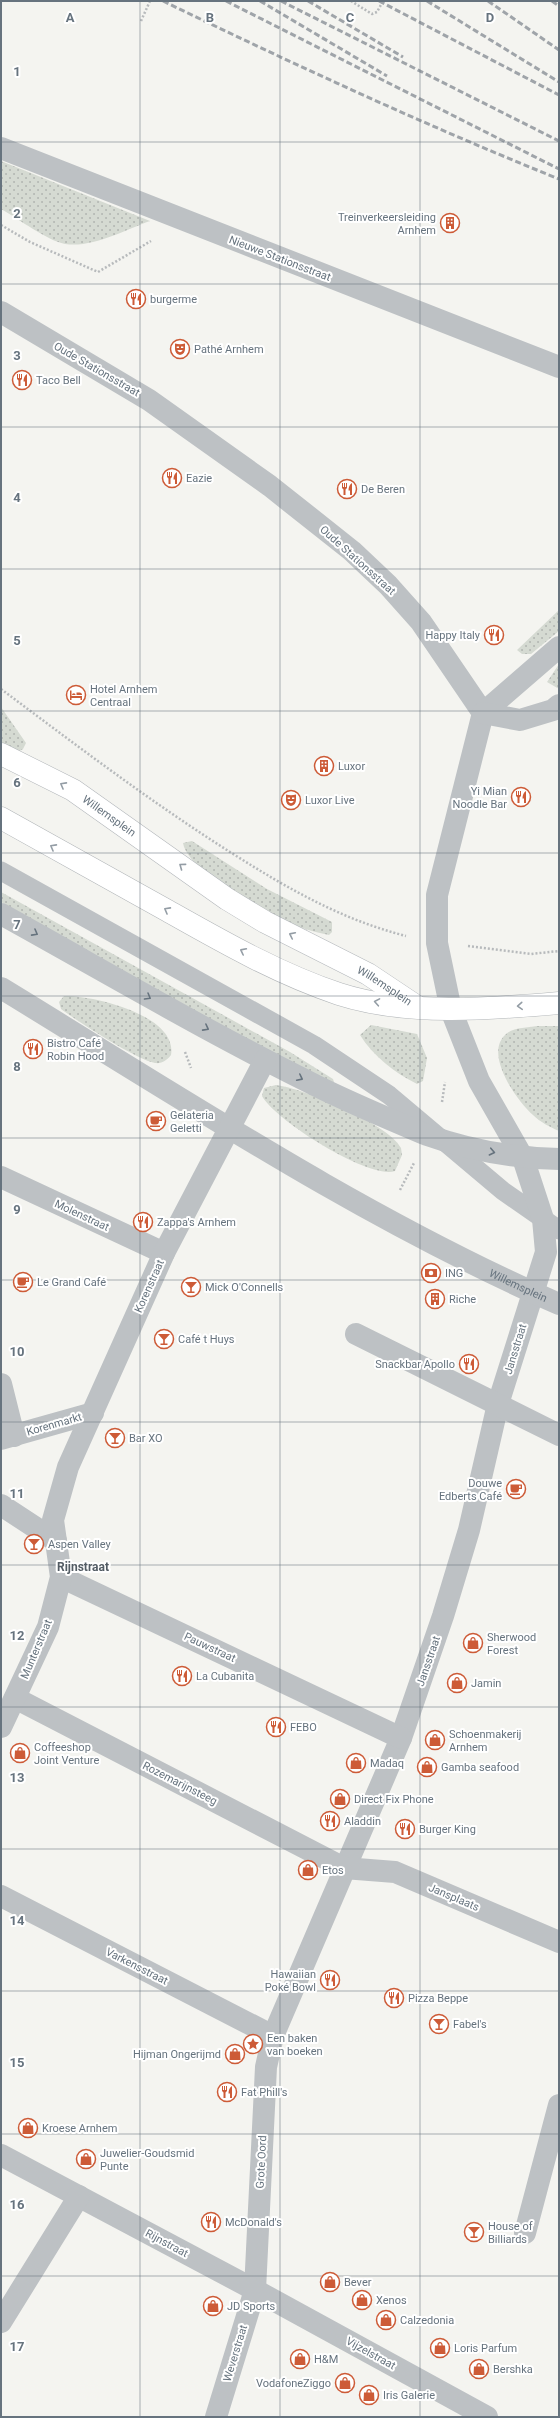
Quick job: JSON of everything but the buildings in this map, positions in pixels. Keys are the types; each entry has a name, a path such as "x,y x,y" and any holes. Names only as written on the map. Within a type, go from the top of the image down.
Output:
{"main road":[{"name":"Willemsplein","path":"1,754 73,790 226,899 265,922 368,974 416,1006"},
{"name":"Willemsplein","path":"1,818 201,929 275,968 340,994 380,1003 416,1006"},
{"path":"416,1006 451,1010 559,1003"}],"street":[{"name":"Nieuwe Stationsstraat","path":"1,148 559,367"},
{"name":"Oude Stationsstraat","path":"1,312 149,400 270,486 352,551 388,585 421,622 483,713"},
{"path":"437,943 437,894 483,713 559,647"},
{"path":"483,713 520,720 553,710 559,705"},
{"path":"1,914 171,1010 265,1060 318,1087 436,1139 522,1158 559,1159"},
{"name":"Willemsplein","path":"437,943 451,1010 479,1081 556,1222 539,1271"},
{"name":"Willemsplein","path":"1,988 231,1128 388,1219 532,1292 559,1304"},
{"name":"Korenstraat","path":"54,1530 68,1467 164,1252 231,1128 265,1060"},
{"name":"Molenstraat","path":"1,1177 164,1252"},
{"name":"Jansstraat","path":"273,2036 344,1868 371,1811 401,1738 443,1616 469,1530 498,1404 539,1271"},
{"path":"356,1334 559,1435"},
{"name":"Korenmarkt","path":"1,1384 8,1438 93,1413"},
{"path":"1,1505 54,1530"},
{"name":"Munterstraat","path":"1,1727 48,1627 61,1577 54,1530"},
{"name":"Pauwstraat","path":"61,1577 401,1738"},
{"name":"Rozemarijnsteeg","path":"15,1698 344,1868"},
{"name":"Jansplaats","path":"344,1868 395,1872 559,1942"},
{"name":"Varkensstraat","path":"1,1896 273,2036"},
{"name":"Grote Oord","path":"255,2290 266,2067 273,2036"},
{"path":"525,2233 559,2105"},
{"name":"Rijnstraat","path":"1,2155 255,2290"},
{"path":"1,2322 79,2196"},
{"name":"Weverstraat","path":"216,2417 255,2290"},
{"name":"Vijzelstraat","path":"255,2290 486,2417"}],"lane":[{"path":"1,871 291,1031 389,1095 436,1139 503,1190 556,1222"}],"path":[{"path":"141,21 150,1"},
{"path":"351,1 372,14 377,12 383,1"},
{"path":"1,225 30,242 98,272 135,250"},
{"path":"1,689 175,817 292,891 339,914 387,931 437,943 531,954 559,951"},
{"path":"396,1197 436,1139"}],"shaded area":[{"path":"1,161 150,221 98,241 76,245 58,242 41,234 1,209"},
{"path":"559,610 559,631 531,654 522,654 517,650"},
{"path":"559,664 559,689 547,682"},
{"path":"1,707 26,743 23,749 18,752 1,744"},
{"path":"192,841 267,889 332,922 332,932 329,935 307,930 290,923 274,916 226,888 197,865 188,854 183,843"},
{"path":"1,892 290,1052 333,1079 334,1082 332,1084 229,1030 1,902"},
{"path":"64,996 94,999 131,1010 148,1018 161,1029 170,1041 171,1055 160,1063 155,1063 121,1048 61,1009 59,1002"},
{"path":"371,1025 417,1034 427,1058 423,1081 417,1084 409,1080 385,1063 371,1050 360,1035"},
{"path":"537,1026 559,1026 559,1131 539,1120 526,1108 512,1089 500,1065 498,1054 500,1044 505,1035 512,1030"},
{"path":"276,1085 324,1100 363,1118 380,1128 401,1148 402,1155 395,1171 382,1171 345,1158 303,1133 270,1106 262,1096 264,1088"}],"railway":[{"path":"163,1 360,93 559,179"},
{"path":"226,1 559,169"},
{"path":"260,1 387,76"},
{"path":"281,1 559,141"},
{"path":"308,1 403,57"},
{"path":"379,1 559,95"},
{"path":"427,1 559,82"},
{"path":"488,1 559,50"},
{"path":"552,1 559,6"}],"place":[{"name":"Treinverkeersleiding Arnhem","path":"450,223"},
{"name":"burgerme","path":"136,299"},
{"name":"Pathé Arnhem","path":"180,349"},
{"name":"Taco Bell","path":"22,380"},
{"name":"Eazie","path":"172,478"},
{"name":"De Beren","path":"347,489"},
{"name":"Happy Italy","path":"494,635"},
{"name":"Hotel Arnhem Centraal","path":"76,695"},
{"name":"Luxor","path":"324,766"},
{"name":"Yi Mian Noodle Bar","path":"521,797"},
{"name":"Luxor Live","path":"291,800"},
{"name":"Bistro Café Robin Hood","path":"33,1049"},
{"name":"Gelateria Geletti","path":"156,1121"},
{"name":"Zappa's Arnhem","path":"143,1222"},
{"name":"ING","path":"431,1273"},
{"name":"Le Grand Café","path":"23,1282"},
{"name":"Mick O'Connells","path":"191,1287"},
{"name":"Riche","path":"435,1299"},
{"name":"Café t Huys","path":"164,1339"},
{"name":"Snackbar Apollo","path":"469,1364"},
{"name":"Bar XO","path":"115,1438"},
{"name":"Douwe Edberts Café","path":"516,1489"},
{"name":"Aspen Valley","path":"34,1544"},
{"name":"Sherwood Forest","path":"473,1643"},
{"name":"La Cubanita","path":"182,1676"},
{"name":"Jamin","path":"457,1683"},
{"name":"FEBO","path":"276,1727"},
{"name":"Schoenmakerij Arnhem","path":"435,1740"},
{"name":"Coffeeshop Joint Venture","path":"20,1753"},
{"name":"Madaq","path":"356,1763"},
{"name":"Gamba seafood","path":"427,1767"},
{"name":"Direct Fix Phone","path":"340,1799"},
{"name":"Aladdin","path":"330,1821"},
{"name":"Burger King","path":"405,1829"},
{"name":"Etos","path":"308,1870"},
{"name":"Hawaiian Poké Bowl","path":"330,1980"},
{"name":"Pizza Beppe","path":"394,1998"},
{"name":"Fabel's","path":"439,2024"},
{"name":"Een baken van boeken","path":"253,2044"},
{"name":"Hijman Ongerijmd","path":"235,2054"},
{"name":"Fat Phill's","path":"227,2092"},
{"name":"Kroese Arnhem","path":"28,2128"},
{"name":"Juwelier-Goudsmid Punte","path":"86,2159"},
{"name":"McDonald's","path":"211,2222"},
{"name":"House of Billiards","path":"474,2232"},
{"name":"Bever","path":"330,2282"},
{"name":"Xenos","path":"362,2300"},
{"name":"JD Sports","path":"213,2306"},
{"name":"Calzedonia","path":"386,2320"},
{"name":"Loris Parfum","path":"440,2348"},
{"name":"H&M","path":"300,2359"},
{"name":"Bershka","path":"479,2369"},
{"name":"VodafoneZiggo","path":"345,2383"},
{"name":"Iris Galerie","path":"369,2395"}],"district":[{"name":"Rijnstraat","path":"83,1567"}]}
